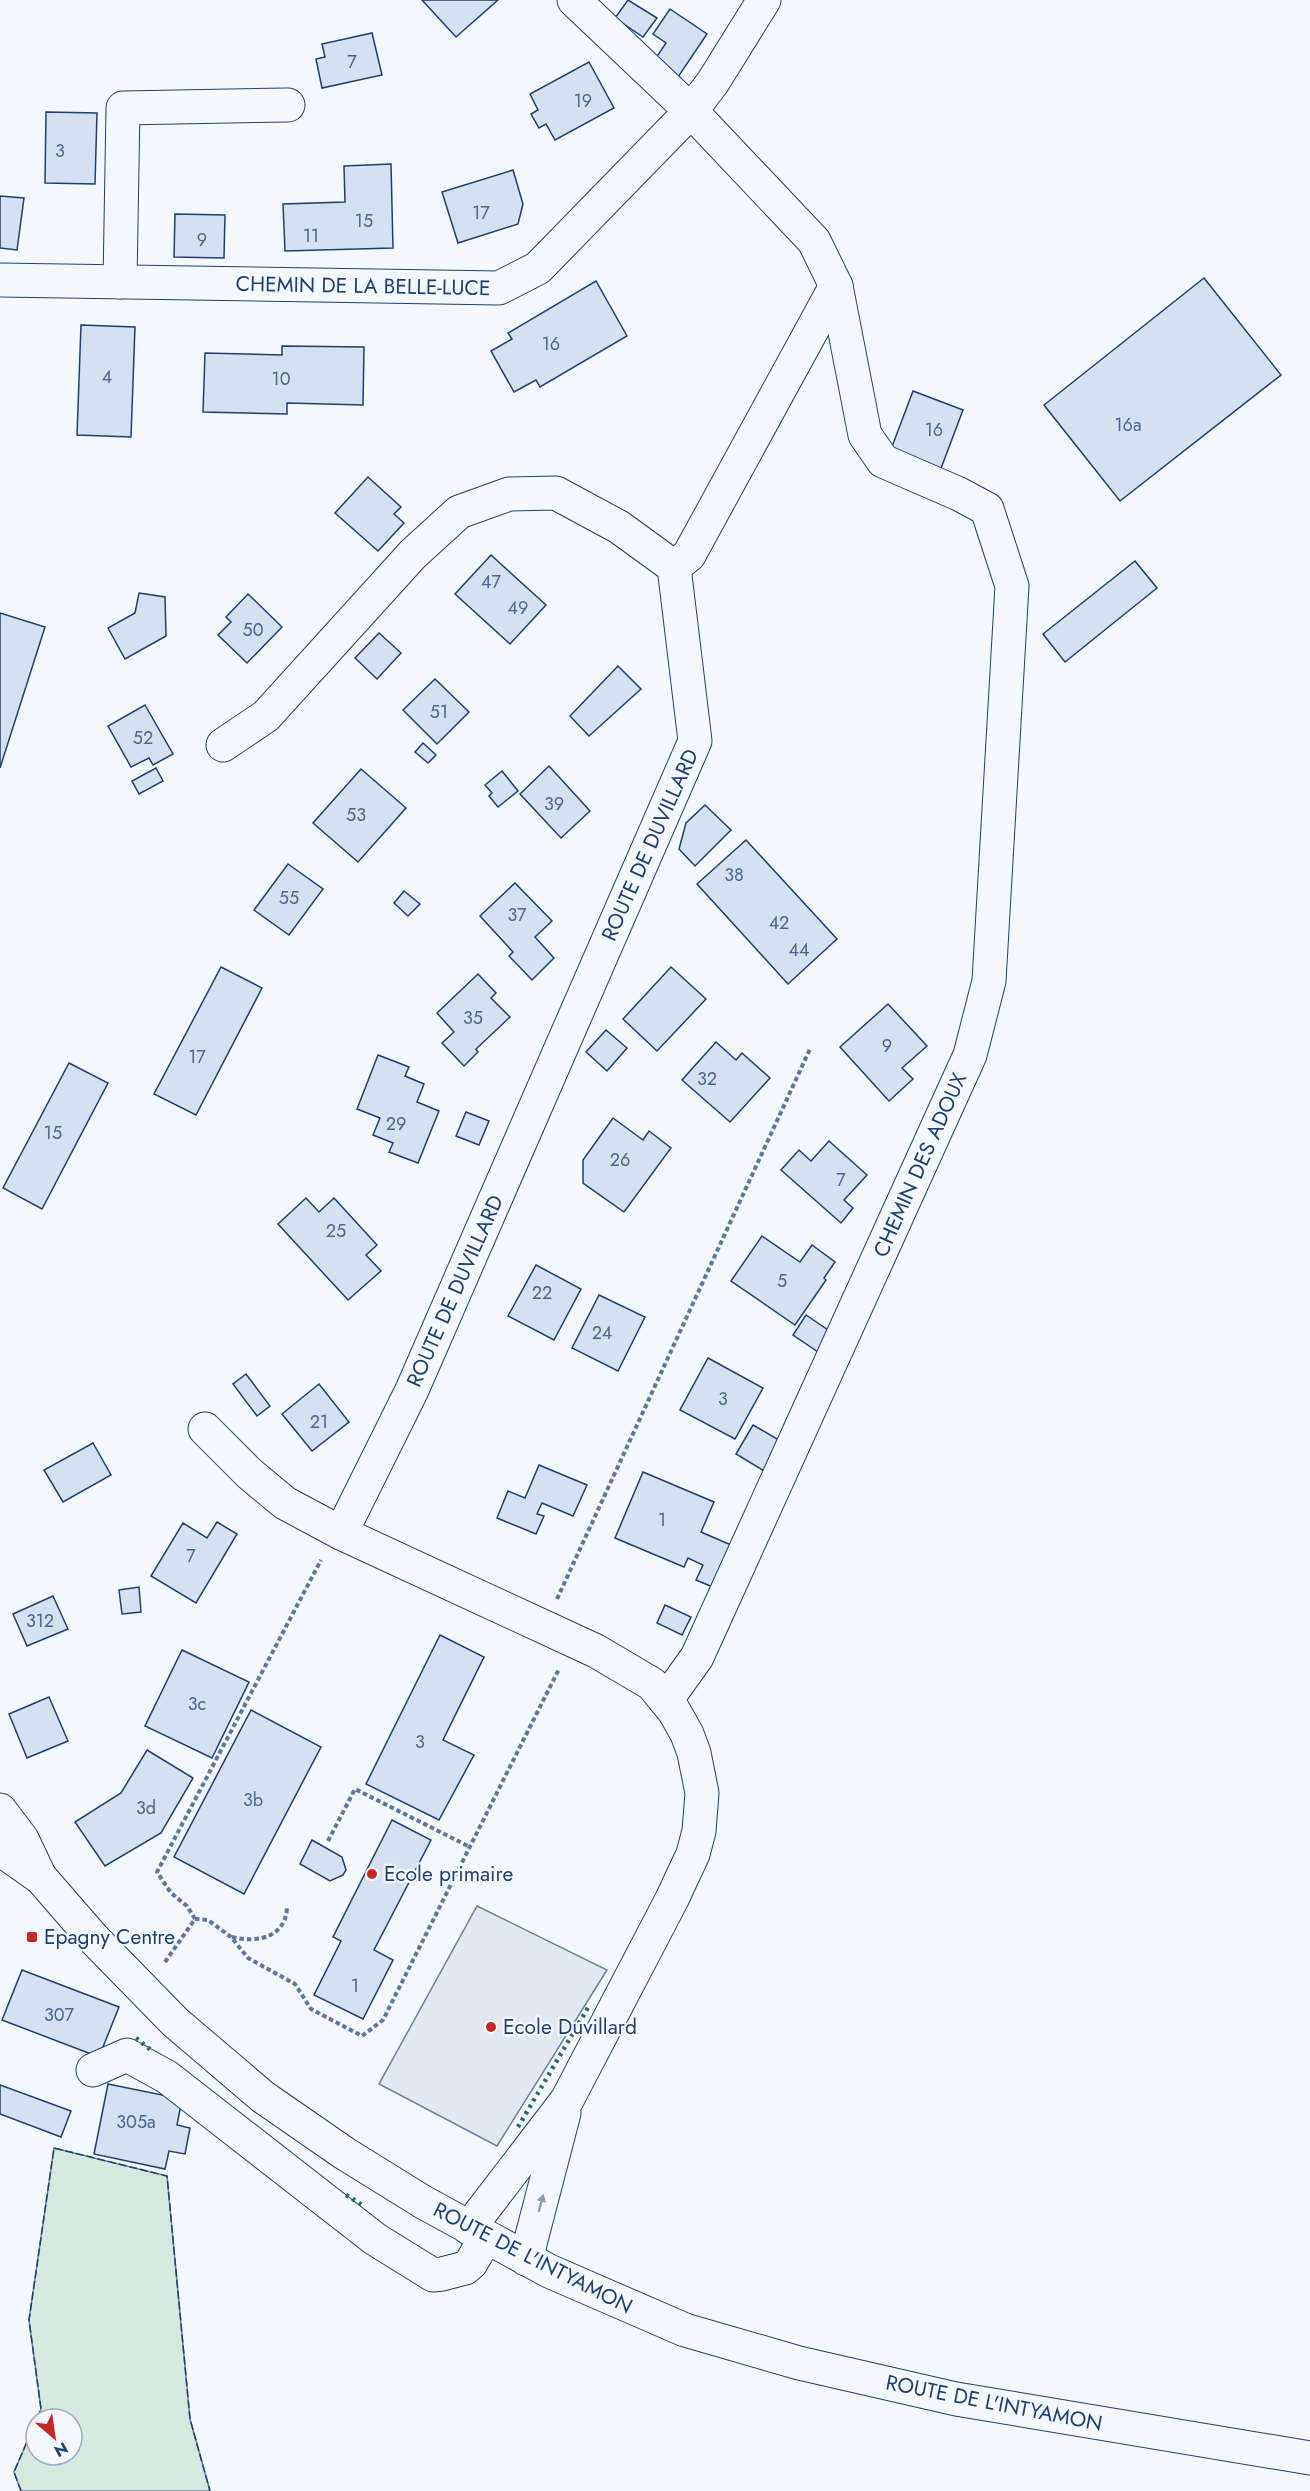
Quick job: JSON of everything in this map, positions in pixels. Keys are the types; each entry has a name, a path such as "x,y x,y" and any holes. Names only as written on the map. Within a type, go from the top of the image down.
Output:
{"street":[{"path":"223,745 266,716 413,554 459,512 509,494 556,493 619,527 674,567 689,555 836,286 814,241 691,111 574,0"},
{"name":"CHEMIN DE LA BELLE-LUCE","path":"0,280 499,288 538,268 691,111 713,82 764,0"},
{"path":"120,282 123,108 288,105"},
{"name":"CHEMIN DES ADOUX","path":"667,1699 697,1657 970,1055 989,981 1012,586 987,509 959,494 882,461 865,435 836,286"},
{"name":"ROUTE DE DUVILLARD","path":"331,1546 412,1390 695,741 674,567"},
{"path":"93,2070 127,2055 167,2077 375,2239 433,2275 449,2274 465,2268 471,2263 477,2232 567,2100 672,1899 693,1854 699,1831 702,1793 694,1753 687,1734 667,1699 652,1684 637,1673 596,1651 331,1546 250,1474 205,1429"},
{"name":"ROUTE DE L'INTYAMON","path":"0,1810 22,1839 41,1878"},
{"name":"ROUTE DE L'INTYAMON","path":"0,1849 41,1878 94,1939 175,2022 263,2097 344,2153 477,2232 526,2259 639,2312 685,2330 799,2363 956,2399 1310,2458"},
{"path":"526,2259 567,2100"}],"path":[{"path":"553,1608 810,1049"},
{"path":"195,1919 187,1906 171,1893 157,1872 331,1546"},
{"path":"195,1919 208,1920 231,1937 248,1958 296,1984 311,2009 362,2036 383,2020 560,1668"},
{"path":"328,1841 356,1789 470,1847"},
{"path":"231,1937 245,1940 266,1938 279,1930 286,1919 287,1908"},
{"path":"165,1962 195,1919"}],"shaded area":[{"name":"Ecole Duvillard","path":"477,1906 607,1970 497,2146 379,2084"},
{"path":"54,2148 167,2176 190,2419 210,2491 21,2491 14,2472 24,2449 24,2467 84,2467 84,2407 41,2407 29,2320"}],"building":[{"path":"422,0 498,0 456,37"},
{"path":"628,0 657,18 643,37 615,18"},
{"path":"670,9 707,34 678,77 654,61 666,43 653,34"},
{"path":"372,33 382,75 322,88 316,59 325,57 322,44"},
{"path":"589,62 614,108 555,140 546,124 539,128 531,114 538,110 530,94"},
{"path":"46,112 97,113 95,184 45,183"},
{"path":"391,164 393,248 285,251 283,204 345,202 344,166"},
{"path":"513,170 523,204 518,224 458,243 442,192"},
{"path":"0,196 24,198 17,250 0,248"},
{"path":"175,214 225,215 224,258 174,257"},
{"path":"1204,278 1281,375 1120,501 1044,405"},
{"path":"596,281 627,336 540,387 536,380 514,392 491,351 512,339 508,333"},
{"path":"81,325 135,327 131,437 77,435"},
{"path":"282,346 364,347 363,405 287,403 287,414 203,412 205,353 282,355"},
{"path":"913,391 963,410 940,471 890,452"},
{"path":"368,477 401,507 394,514 404,523 378,551 335,513"},
{"path":"491,555 546,605 510,644 455,594"},
{"path":"1135,561 1157,588 1065,662 1043,634"},
{"path":"139,593 165,597 166,636 125,659 108,628 135,613"},
{"path":"248,594 282,627 247,663 218,635 231,622 226,617"},
{"path":"0,613 45,627 0,768"},
{"path":"379,633 401,653 377,679 355,658"},
{"path":"618,666 641,689 589,736 570,716"},
{"path":"435,679 469,712 437,744 403,710"},
{"path":"145,705 173,754 153,765 149,758 131,767 108,726"},
{"path":"423,743 436,755 428,763 415,752"},
{"path":"549,766 590,811 561,838 520,794"},
{"path":"156,768 163,781 139,794 132,781"},
{"path":"361,769 406,808 358,862 313,823"},
{"path":"502,771 518,791 498,807 489,796 492,793 485,785"},
{"path":"705,805 731,830 695,866 679,849 686,823"},
{"path":"746,840 837,939 788,984 697,884"},
{"path":"288,864 323,889 289,935 254,910"},
{"path":"515,883 552,921 535,937 554,958 532,980 509,956 513,952 480,916"},
{"path":"404,891 420,904 408,916 394,903"},
{"path":"221,967 262,988 196,1115 154,1094"},
{"path":"671,967 706,999 657,1051 623,1019"},
{"path":"478,974 496,993 491,998 510,1017 476,1049 478,1052 464,1066 442,1043 454,1032 437,1013"},
{"path":"888,1004 927,1046 902,1068 913,1079 889,1101 840,1047"},
{"path":"606,1030 627,1048 607,1071 586,1052"},
{"path":"716,1042 736,1060 742,1053 770,1078 730,1122 682,1080"},
{"path":"378,1055 409,1067 405,1076 424,1084 417,1102 439,1111 418,1163 389,1152 393,1143 373,1135 380,1118 357,1109"},
{"path":"69,1063 108,1083 42,1209 3,1188"},
{"path":"466,1112 489,1121 479,1145 456,1136"},
{"path":"613,1118 643,1140 649,1131 671,1148 624,1212 583,1183 583,1160"},
{"path":"829,1141 867,1175 844,1200 853,1208 841,1223 781,1170 799,1150 811,1161"},
{"path":"306,1198 319,1212 334,1198 377,1245 366,1255 381,1271 348,1300 278,1224"},
{"path":"762,1236 800,1262 812,1245 835,1262 824,1278 826,1280 795,1325 731,1281"},
{"path":"536,1265 581,1289 554,1340 508,1316"},
{"path":"599,1295 645,1317 618,1371 572,1348"},
{"path":"806,1315 834,1334 821,1354 793,1335"},
{"path":"708,1358 763,1388 735,1439 680,1410"},
{"path":"246,1374 270,1406 257,1416 233,1384"},
{"path":"319,1384 349,1422 312,1451 282,1414"},
{"path":"753,1425 784,1443 766,1472 736,1454"},
{"path":"93,1443 111,1475 63,1502 44,1470"},
{"path":"539,1465 587,1485 573,1516 542,1503 537,1514 544,1516 536,1534 497,1518 508,1491 525,1498"},
{"path":"643,1472 714,1502 701,1532 738,1548 720,1590 696,1580 703,1565 688,1558 684,1567 615,1538"},
{"path":"217,1522 237,1534 196,1603 151,1576 183,1523 207,1538"},
{"path":"139,1587 141,1612 122,1614 119,1590"},
{"path":"53,1596 68,1629 27,1646 13,1614"},
{"path":"665,1605 691,1617 682,1635 657,1623"},
{"path":"440,1635 484,1657 443,1740 474,1755 439,1820 366,1784"},
{"path":"182,1650 249,1682 212,1758 145,1726"},
{"path":"49,1697 68,1741 27,1758 9,1714"},
{"path":"251,1710 321,1747 244,1894 174,1857"},
{"path":"147,1750 193,1778 161,1833 105,1866 75,1822 121,1793"},
{"path":"392,1820 431,1840 374,1950 393,1960 363,2019 314,1995 341,1941 333,1937"},
{"path":"312,1840 342,1857 346,1870 343,1875 330,1881 300,1864"},
{"path":"22,1970 119,2007 99,2057 2,2020"},
{"path":"108,2084 182,2099 177,2125 190,2128 185,2154 169,2151 165,2169 94,2154"},
{"path":"0,2085 71,2111 61,2137 0,2114"}],"hedge":[{"path":"518,2127 589,2006"},
{"path":"136,2038 152,2051"},
{"path":"346,2195 364,2206"}],"fence":[{"path":"41,2407 29,2320 54,2148 167,2176 190,2419 210,2491"},
{"path":"21,2491 14,2472 24,2449"}],"place":[{"name":"Ecole primaire","path":"372,1874"},
{"name":"Epagny Centre","path":"32,1937"},
{"name":"Ecole Duvillard","path":"491,2027"}]}
